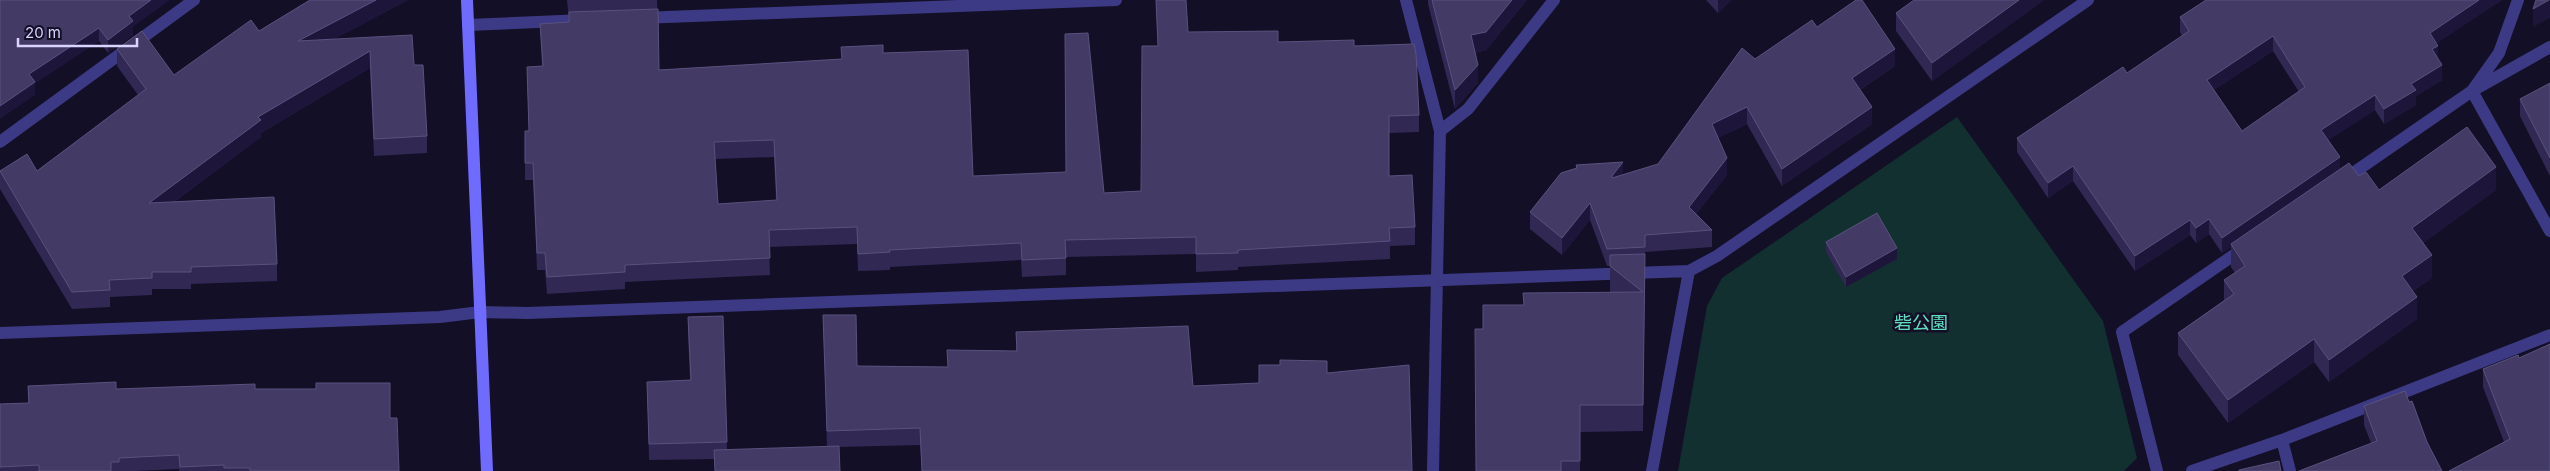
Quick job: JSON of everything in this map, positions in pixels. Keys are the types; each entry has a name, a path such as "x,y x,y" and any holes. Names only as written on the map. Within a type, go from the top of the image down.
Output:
{"street":[{"path":"0,142 194,0"},
{"path":"467,0 487,471"},
{"path":"628,19 1116,0"},
{"path":"1406,0 1440,131 1433,471"},
{"path":"1440,131 1468,109 1554,0"},
{"path":"0,333 440,317 480,312 527,313 1688,272 1717,256 2088,0"},
{"path":"2472,91 2499,53 2518,0"},
{"path":"468,25 598,20"},
{"path":"2334,186 2472,91 2550,47"},
{"path":"2472,91 2550,231"},
{"path":"2157,471 2122,332 2252,242"},
{"path":"1652,471 1688,272"},
{"path":"2192,471 2282,440 2550,334"},
{"path":"2282,440 2290,471"}],"green space":[{"name":"砦公園","path":"1957,117 2103,321 2137,458 2124,471 1678,471 1707,306 1722,278"}],"building":[{"path":"0,0 151,0 129,16 133,21 108,40 99,28 29,74 35,82 0,106"},
{"path":"310,0 376,0 298,41 412,35 414,65 423,65 427,136 374,139 370,51 258,117 261,120 149,203 274,197 277,264 191,267 191,272 152,272 152,278 109,280 110,290 72,292 0,171 27,154 37,171 146,89 117,49 142,31 174,75 251,20 259,31"},
{"path":"1156,0 1186,0 1188,32 1278,31 1278,42 1354,40 1354,46 1414,44 1419,115 1389,116 1389,176 1412,175 1415,227 1389,228 1390,241 1238,250 1238,253 1196,254 1196,237 1065,240 1066,258 1022,260 1021,243 889,250 890,252 858,254 857,227 769,230 770,258 625,265 625,272 547,277 545,253 537,253 533,163 525,163 525,131 529,131 527,67 543,66 540,24 569,22 569,12 658,9 659,70 842,59 841,47 883,45 883,53 968,50 973,176 1066,172 1065,34 1088,33 1104,193 1141,191 1142,46 1158,46","holes":["774,140 777,200 718,204 714,142"]},
{"path":"1432,0 1512,0 1486,32 1471,35 1478,65 1455,90"},
{"path":"1856,0 1862,0 1895,49 1852,78 1872,107 1782,169 1747,107 1712,124 1727,158 1689,207 1712,230 1645,235 1645,247 1607,249 1590,203 1562,238 1530,212 1561,173 1577,168 1576,165 1623,162 1612,178 1658,164 1742,48 1755,59 1812,20 1817,27"},
{"path":"1914,0 2019,0 1932,63 1896,13"},
{"path":"2206,0 2479,0 2430,33 2438,46 2432,49 2442,65 2411,84 2416,90 2384,109 2375,95 2321,130 2340,157 2222,238 2209,219 2196,228 2190,220 2135,256 2073,166 2048,183 2017,138 2123,67 2127,73 2189,31 2180,17","holes":["2273,36 2305,87 2242,131 2207,80"]},
{"path":"2536,0 2549,0 2533,9"},
{"path":"2550,83 2550,158 2520,99"},
{"path":"2467,127 2496,167 2412,228 2432,255 2402,276 2417,297 2329,360 2314,339 2228,400 2178,333 2234,294 2224,280 2245,266 2231,244 2349,163 2359,176 2366,172 2379,190"},
{"path":"1877,213 1897,248 1846,277 1826,242"},
{"path":"1645,254 1643,405 1580,405 1580,461 1561,461 1561,471 1476,471 1475,329 1483,329 1483,305 1524,305 1523,293 1643,292 1610,266 1610,255"},
{"path":"823,315 856,315 857,366 948,367 947,350 1017,351 1016,332 1188,326 1193,386 1259,383 1259,365 1280,365 1280,360 1327,361 1327,373 1409,365 1412,471 922,471 920,428 827,431"},
{"path":"723,316 727,442 649,444 647,382 691,380 688,317"},
{"path":"2550,344 2550,471 2449,471 2510,439 2483,369 2518,355 2519,358"},
{"path":"116,382 116,389 255,384 255,389 316,389 316,383 390,383 390,418 397,418 399,471 250,471 250,468 224,468 224,465 180,467 179,455 119,458 119,462 111,462 111,471 39,471 39,465 0,467 0,404 29,403 28,386"},
{"path":"2405,391 2409,402 2412,401 2427,442 2442,471 2299,471 2377,441 2364,406"},
{"path":"839,446 840,471 715,471 714,450"},
{"path":"2279,461 2281,471 2239,471 2239,470"}]}
